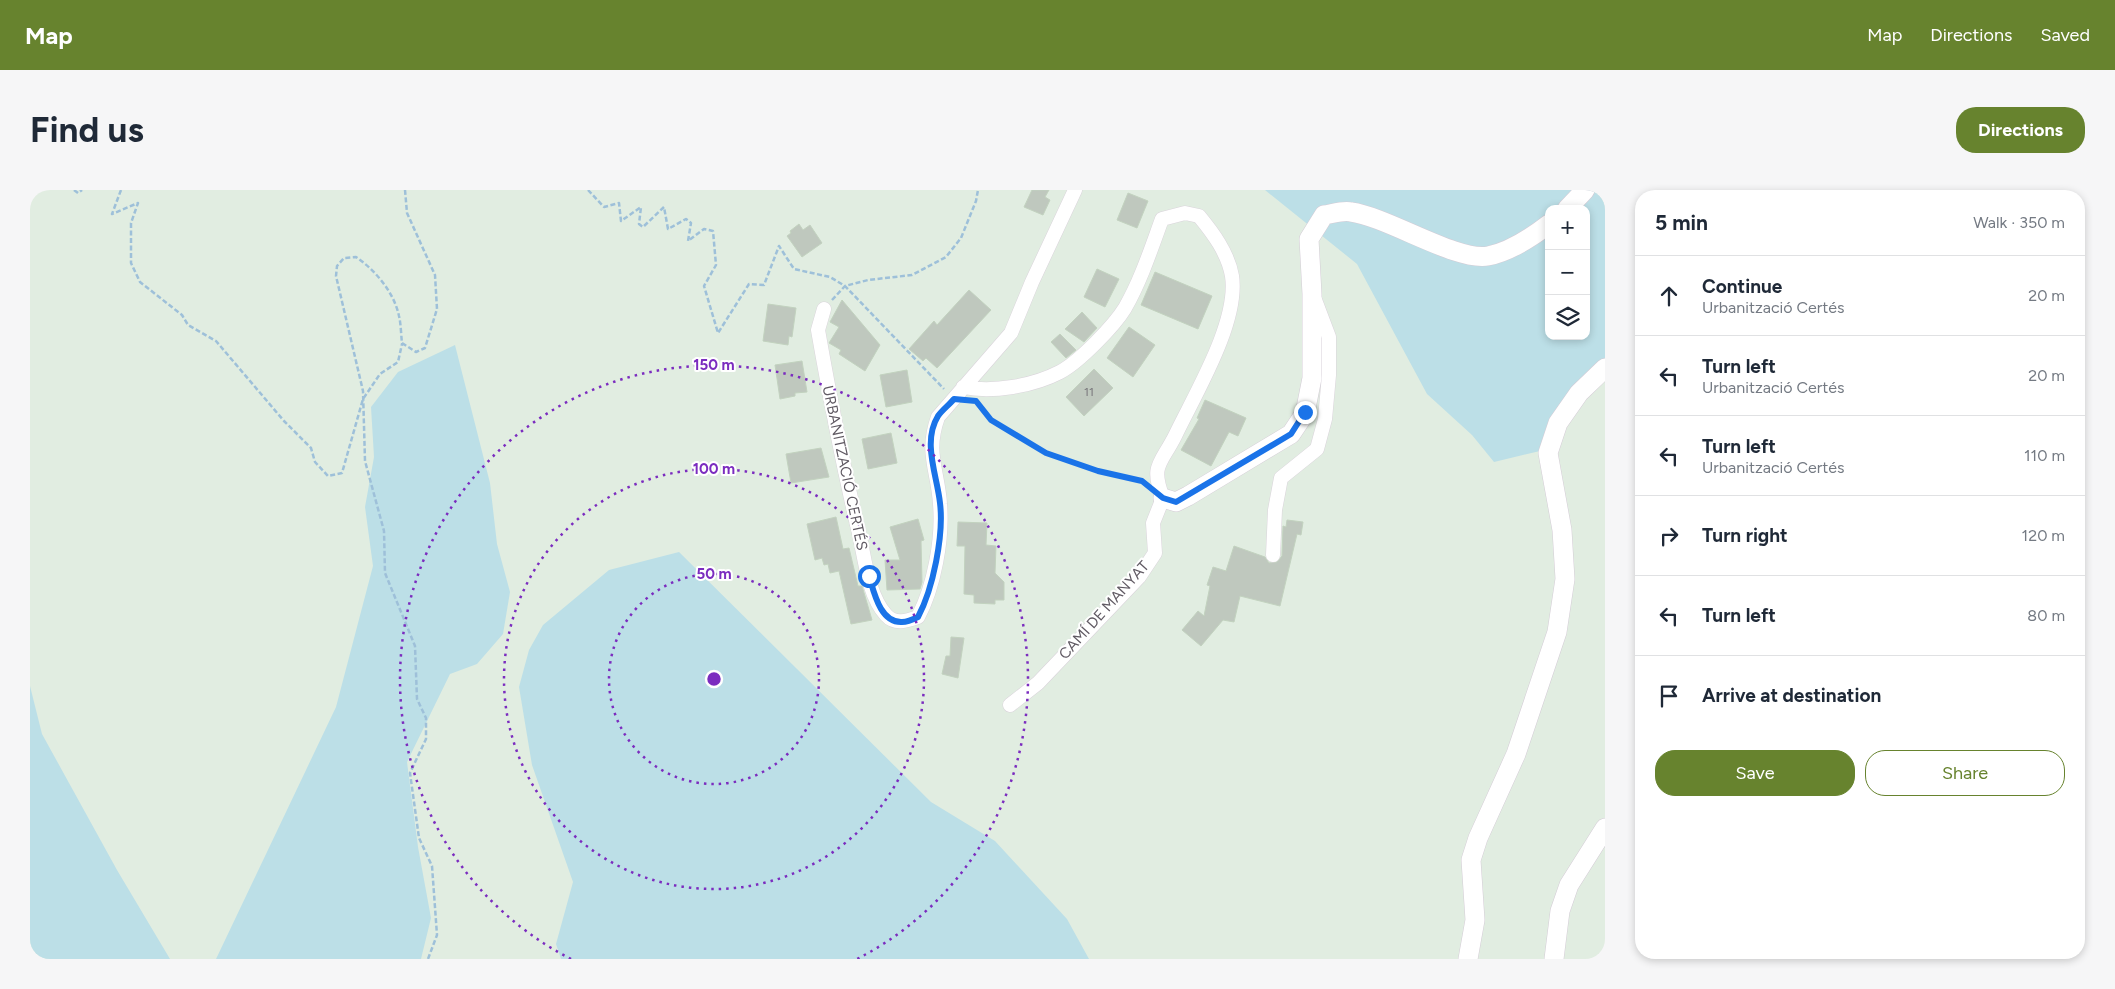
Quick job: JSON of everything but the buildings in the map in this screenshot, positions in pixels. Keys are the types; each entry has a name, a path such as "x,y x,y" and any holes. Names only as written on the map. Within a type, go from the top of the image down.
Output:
{"main road":[{"path":"1572,205 1585,190"},
{"path":"1163,498 1176,502 1188,496 1291,434 1305,412 1312,378 1312,294 1309,239 1324,215 1350,211 1385,222 1468,256 1488,256 1536,234 1545,227"},
{"path":"1468,959 1475,920 1471,860 1478,838 1516,754 1557,632 1565,578 1562,530 1548,453 1558,423 1578,393 1605,368"},
{"path":"1554,959 1560,911 1570,885 1605,828"}],"street":[{"name":"URBANITZACIÓ CERTÉS","path":"824,309 818,330 850,494 869,576 878,605 888,618 902,622 918,617 928,599 941,532 940,503 931,456 932,433 938,417 1011,333 1032,282 1075,190"},
{"path":"963,387 976,390 1037,382 1062,371 1109,329 1125,308 1162,219 1185,213 1199,216 1225,254 1232,275 1232,299 1225,329 1208,369 1171,444 1155,470 1163,498"},
{"path":"1273,555 1275,510 1281,478 1317,449 1325,419 1329,375 1329,337 1312,294"},
{"name":"CAMÍ DE MANYAT","path":"1010,705 1038,683 1139,576 1155,553 1153,523 1163,498"}],"path":[{"path":"74,190 78,193 82,190"},
{"path":"121,190 112,214 138,203 131,223 131,263 140,282 182,314 188,325 216,341 284,421 311,448 315,462 328,476 342,473 363,399 380,374 398,362 402,343 399,315 384,284 369,266 356,257 344,258 337,266 336,276 363,399 365,461 384,531 386,573 415,646 417,698 426,718 426,739 410,773 419,838 432,866 438,935 428,959"},
{"path":"402,343 416,352 425,348 437,309 435,275 407,213 405,190"},
{"path":"588,190 604,207 619,203 621,221 642,207 639,224 643,226 664,207 668,229 686,219 691,223 688,241 704,229 713,231 716,265 704,286 718,333 749,284 764,285 779,246 794,269 830,277 844,286 954,399 976,401 991,420 1046,453 1098,471 1142,481 1163,498"},
{"path":"824,309 844,286 868,280 912,275 946,257 961,238 976,201 978,190"}],"shaded area":[{"path":"1265,190 1605,190 1605,377 1540,451 1494,462 1472,435 1427,394 1357,264"},
{"path":"455,345 490,483 497,544 510,592 503,634 477,664 450,674 407,762 418,847 431,918 421,959 216,959 336,707 373,566 365,507 374,457 371,407 398,372"},
{"path":"679,552 931,802 995,841 1067,919 1089,959 561,959 556,944 573,882 532,765 519,687 529,650 543,625 609,570"},
{"path":"30,686 42,734 117,870 170,959 30,959"}],"route":[{"path":"869,576 878,605 888,618 902,622 918,617 928,599 941,532 940,503 931,456 932,433 938,417 954,399 976,401 991,420 1021,436 1046,453 1098,471 1142,481 1163,498 1176,502 1291,434 1305,412"}]}
